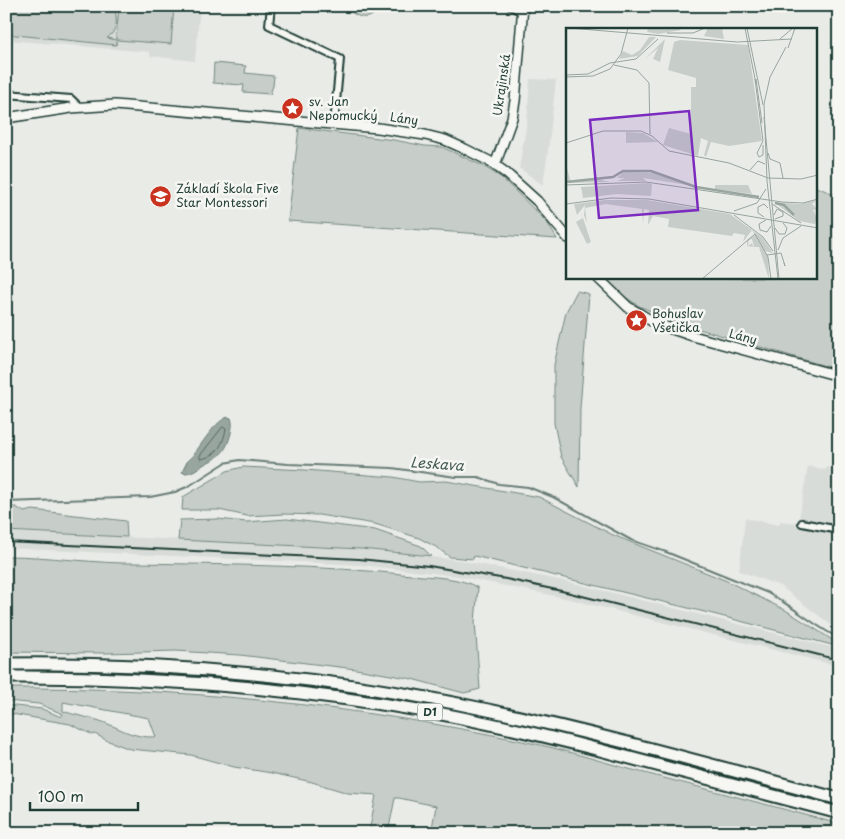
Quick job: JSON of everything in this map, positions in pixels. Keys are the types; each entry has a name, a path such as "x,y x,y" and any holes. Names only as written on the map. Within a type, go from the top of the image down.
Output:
{"highway":[{"name":"D1","path":"6,664 77,664 188,668 279,676 346,685 487,710 593,734 839,799"},
{"name":"D1","path":"6,677 117,678 232,685 345,698 496,725 620,755 839,814"}],"street":[{"path":"270,6 269,25 340,59 334,124"},
{"path":"511,6 523,9"},
{"name":"Ukrajinská","path":"495,165 512,118 523,9"},
{"name":"Lány","path":"6,94 71,99 80,107"},
{"name":"Lány","path":"6,118 80,107 115,105 390,129 431,136 465,148 495,165 517,181 531,194 566,236"},
{"name":"Lány","path":"599,279 628,307 657,324 839,376"},
{"path":"802,523 839,530"}],"shaded area":[{"path":"6,6 200,6 195,61 150,56 150,52 6,40"},
{"path":"6,6 113,6 116,24 113,32 107,38 116,40 119,6 174,6 171,44 117,40 116,45 6,34 8,29 6,27"},
{"path":"346,6 377,6 372,15 363,17 354,14"},
{"path":"214,63 246,66 245,73 274,76 270,94 243,92 244,85 213,83"},
{"path":"530,79 556,80 543,185 519,168 527,121"},
{"path":"299,128 442,147 483,166 502,178 547,222 557,239 288,221"},
{"path":"818,188 839,196 839,370 682,324 639,306 619,293 607,279 818,279"},
{"path":"577,291 589,294 580,408 579,487 561,457 554,423 554,365 566,312"},
{"path":"808,466 825,470 827,467 839,470 839,631 780,586 739,571 745,518 779,525 780,521 798,523"},
{"path":"243,467 393,477 419,482 446,481 539,497 613,535 727,581 787,611 834,641 832,645 474,556 473,559 450,557 419,538 375,524 319,515 247,516 219,510 182,510 183,497 227,471"},
{"path":"6,507 16,507 24,512 33,510 126,521 127,537 6,531"},
{"path":"218,519 246,522 287,519 375,530 421,546 431,556 361,549 178,540 180,520"},
{"path":"6,531 361,549 459,560 569,582 839,649 839,666 565,598 457,576 360,565 6,548"},
{"path":"6,556 122,563 309,567 437,577 464,582 478,588 475,622 480,689 464,693 408,678 356,669 240,655 176,651 106,653 6,652"},
{"path":"6,688 136,691 266,701 394,717 458,728 562,750 839,824 839,833 431,833 436,806 395,798 388,833 369,833 376,795 348,793 312,782 234,767 191,755 130,749 70,724 6,713 6,705 42,709 61,717 63,714 39,704 6,701","holes":["63,702 149,718 156,737 139,736 97,720 63,711"]}],"water":[{"path":"228,417 231,418 232,422 231,433 222,453 194,470 187,473 182,472 187,462 217,424"}],"waterway":[{"name":"Leskava","path":"6,502 150,497 175,492 189,486 225,463 239,460 392,468 456,477 478,477 499,484 528,487 553,497 631,540 768,593 839,638"},
{"path":"6,511 11,502"}],"railway":[{"path":"6,542 359,559 429,566 506,579 566,592 839,660"}],"place":[{"name":"sv. Jan Nepomucký","path":"293,109"},
{"name":"Základí škola Five Star Montessori","path":"160,196"},
{"name":"Bohuslav Všetička","path":"636,321"}]}
